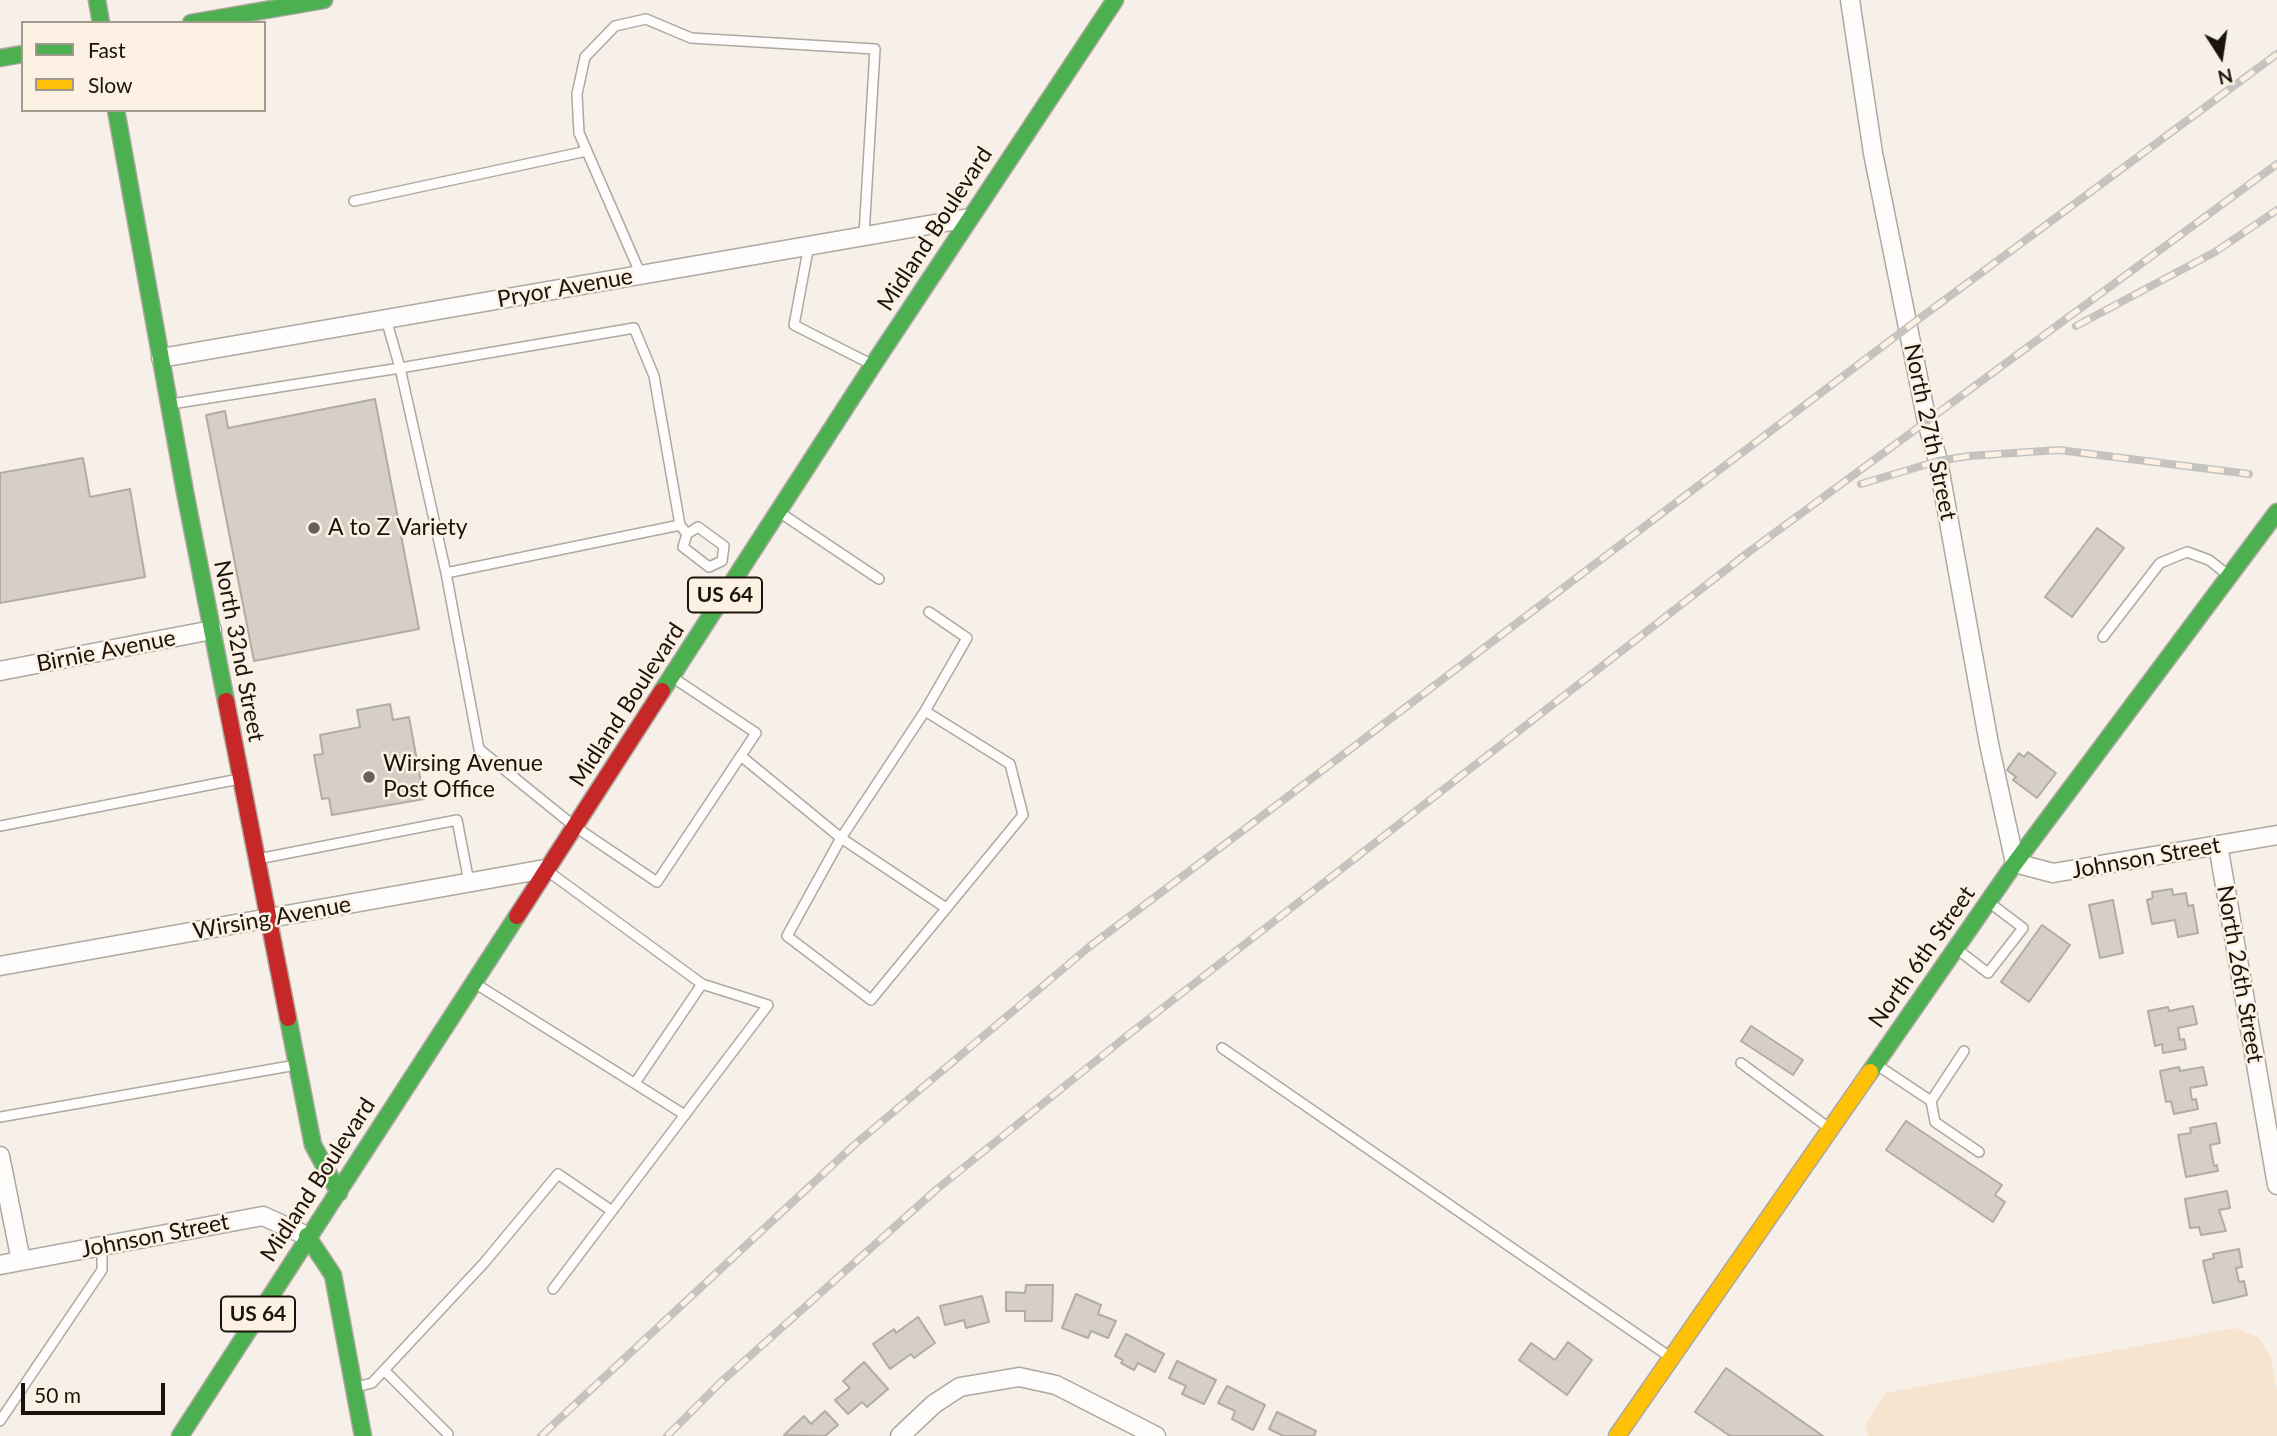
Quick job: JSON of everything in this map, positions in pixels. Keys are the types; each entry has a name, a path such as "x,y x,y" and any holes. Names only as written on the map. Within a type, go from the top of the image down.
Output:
{"street":[{"path":"97,0 101,21"},
{"path":"198,21 254,6 324,0"},
{"name":"Midland Boulevard","path":"180,1436 873,365 1115,0"},
{"name":"North 27th Street","path":"1850,0 1873,153 1927,422 1938,461 1989,744 2015,863"},
{"path":"0,58 21,54"},
{"name":"North 32nd Street","path":"116,112 212,630 313,1145 339,1193"},
{"name":"Pryor Avenue","path":"161,358 969,218"},
{"name":"North 6th Street","path":"1617,1436 2015,863 2277,512"},
{"name":"Birnie Avenue","path":"0,671 212,630"},
{"name":"Johnson Street","path":"2015,863 2053,873 2277,835"},
{"name":"North 26th Street","path":"2218,845 2277,1185"},
{"name":"Wirsing Avenue","path":"0,967 545,869"},
{"path":"0,1156 21,1261"},
{"name":"Johnson Street","path":"0,1265 263,1216 307,1237"},
{"path":"307,1237 333,1275 363,1436"},
{"path":"900,1436 934,1404 960,1387 1019,1377 1056,1385 1157,1436"}],"lane":[{"path":"641,275 579,133 577,94 585,57 615,26 646,19 691,38 875,49 864,235"},
{"path":"354,201 587,151"},
{"path":"809,244 794,325 873,365"},
{"path":"386,319 400,368 446,573 479,749 574,826 657,882 756,733 672,677"},
{"path":"169,404 400,368 634,327 654,376 680,526 687,534"},
{"path":"778,512 879,579"},
{"path":"446,573 680,526"},
{"path":"698,527 724,546 722,561 709,567 683,547 687,534 698,527"},
{"path":"2103,637 2160,563 2187,552 2209,560 2230,576"},
{"path":"722,561 738,576"},
{"path":"925,711 1010,764 1023,815 871,1000 787,936 841,838 925,711 967,638 929,612"},
{"path":"741,756 841,838 946,908"},
{"path":"0,826 241,779"},
{"path":"257,859 457,820 469,882"},
{"path":"545,869 702,984 768,1005 553,1289"},
{"path":"1956,949 1988,973 2023,929 1989,902"},
{"path":"473,982 685,1115"},
{"path":"635,1083 702,984"},
{"path":"1222,1048 1671,1358"},
{"path":"1964,1051 1931,1101 1934,1122 1979,1152"},
{"path":"1741,1063 1830,1129"},
{"path":"1875,1064 1931,1101"},
{"path":"0,1117 298,1065"},
{"path":"355,1388 372,1383 484,1263 558,1174 612,1211"},
{"path":"0,1421 102,1270 102,1246"},
{"path":"384,1370 448,1434"}],"shaded area":[{"path":"2236,1328 2259,1338 2271,1358 2277,1390 2277,1436 1868,1436 1865,1426 1885,1393"}],"building":[{"name":"A to Z Variety","path":"375,399 419,629 254,661 206,415 225,411 228,428"},
{"path":"83,458 90,497 130,489 145,577 0,603 0,473"},
{"path":"2097,528 2124,548 2072,617 2045,597"},
{"name":"Wirsing Avenue Post Office","path":"390,704 393,720 409,717 424,799 332,815 329,798 322,799 314,755 323,754 320,735 360,727 357,710"},
{"path":"2028,752 2056,773 2037,798 2013,780 2016,777 2007,770 2019,753 2024,757"},
{"path":"2172,889 2173,895 2186,893 2188,906 2193,905 2198,933 2178,937 2175,920 2152,924 2147,900 2153,898 2152,892"},
{"path":"2113,900 2123,953 2100,958 2089,905"},
{"path":"2042,925 2070,945 2029,1002 2001,982"},
{"path":"2193,1006 2197,1024 2178,1028 2180,1040 2184,1039 2186,1049 2163,1053 2162,1044 2155,1046 2148,1011 2168,1007 2169,1011"},
{"path":"1751,1026 1803,1060 1793,1075 1741,1041"},
{"path":"2179,1067 2180,1071 2203,1067 2207,1085 2190,1088 2192,1100 2196,1099 2198,1109 2174,1114 2171,1101 2166,1102 2160,1071"},
{"path":"1906,1121 2002,1185 1995,1195 2005,1202 1993,1222 1886,1150"},
{"path":"2216,1123 2220,1143 2210,1145 2214,1166 2217,1165 2218,1171 2186,1177 2178,1135 2191,1133 2190,1128"},
{"path":"2227,1191 2230,1208 2219,1210 2226,1231 2201,1235 2199,1227 2190,1228 2185,1199"},
{"path":"2239,1249 2242,1267 2236,1268 2239,1282 2244,1281 2247,1295 2213,1303 2203,1261 2214,1258 2213,1254"},
{"path":"1026,1285 1053,1285 1052,1321 1025,1321 1025,1311 1006,1311 1006,1292 1025,1293"},
{"path":"1076,1294 1101,1305 1098,1314 1116,1321 1108,1338 1091,1331 1088,1338 1062,1328"},
{"path":"982,1296 989,1322 966,1328 964,1320 945,1325 940,1306"},
{"path":"918,1317 935,1343 914,1358 911,1354 890,1369 873,1344 894,1329 896,1333"},
{"path":"1126,1334 1164,1354 1155,1372 1138,1363 1134,1370 1115,1356"},
{"path":"1568,1342 1592,1360 1567,1395 1519,1360 1531,1343 1555,1360"},
{"path":"1177,1361 1216,1380 1204,1404 1182,1394 1186,1386 1169,1378"},
{"path":"864,1362 888,1389 867,1407 862,1402 848,1414 835,1400 850,1388 843,1381"},
{"path":"1726,1368 1823,1436 1730,1436 1695,1412"},
{"path":"1227,1386 1265,1405 1253,1430 1232,1419 1235,1411 1218,1403"},
{"path":"825,1411 838,1425 825,1436 784,1435 804,1416 811,1424"},
{"path":"1277,1412 1316,1431 1314,1436 1283,1436 1269,1429"}],"railway":[{"path":"541,1436 853,1146 1089,947 1908,327 2277,54"},
{"path":"667,1436 722,1381 937,1189 1128,1035 1750,551 2277,164"},
{"path":"2076,326 2215,252 2277,210"},
{"path":"1861,484 1938,461 1969,456 2059,450 2249,474"}],"traffic: fast":[{"path":"97,0 101,21"},
{"path":"203,21 324,0"},
{"path":"662,691 873,365 1115,0"},
{"path":"0,58 21,54"},
{"path":"116,112 226,701"},
{"path":"1870,1072 2015,863 2277,512"},
{"path":"180,1436 517,916"},
{"path":"288,1018 313,1145 339,1193"},
{"path":"307,1236 333,1275 363,1436"}],"traffic: slow":[{"path":"1617,1436 1870,1072"}],"traffic: jam":[{"path":"517,916 662,691"},
{"path":"226,701 288,1018"}],"place":[{"name":"A to Z Variety","path":"314,528"},
{"name":"Wirsing Avenue Post Office","path":"369,777"}]}
